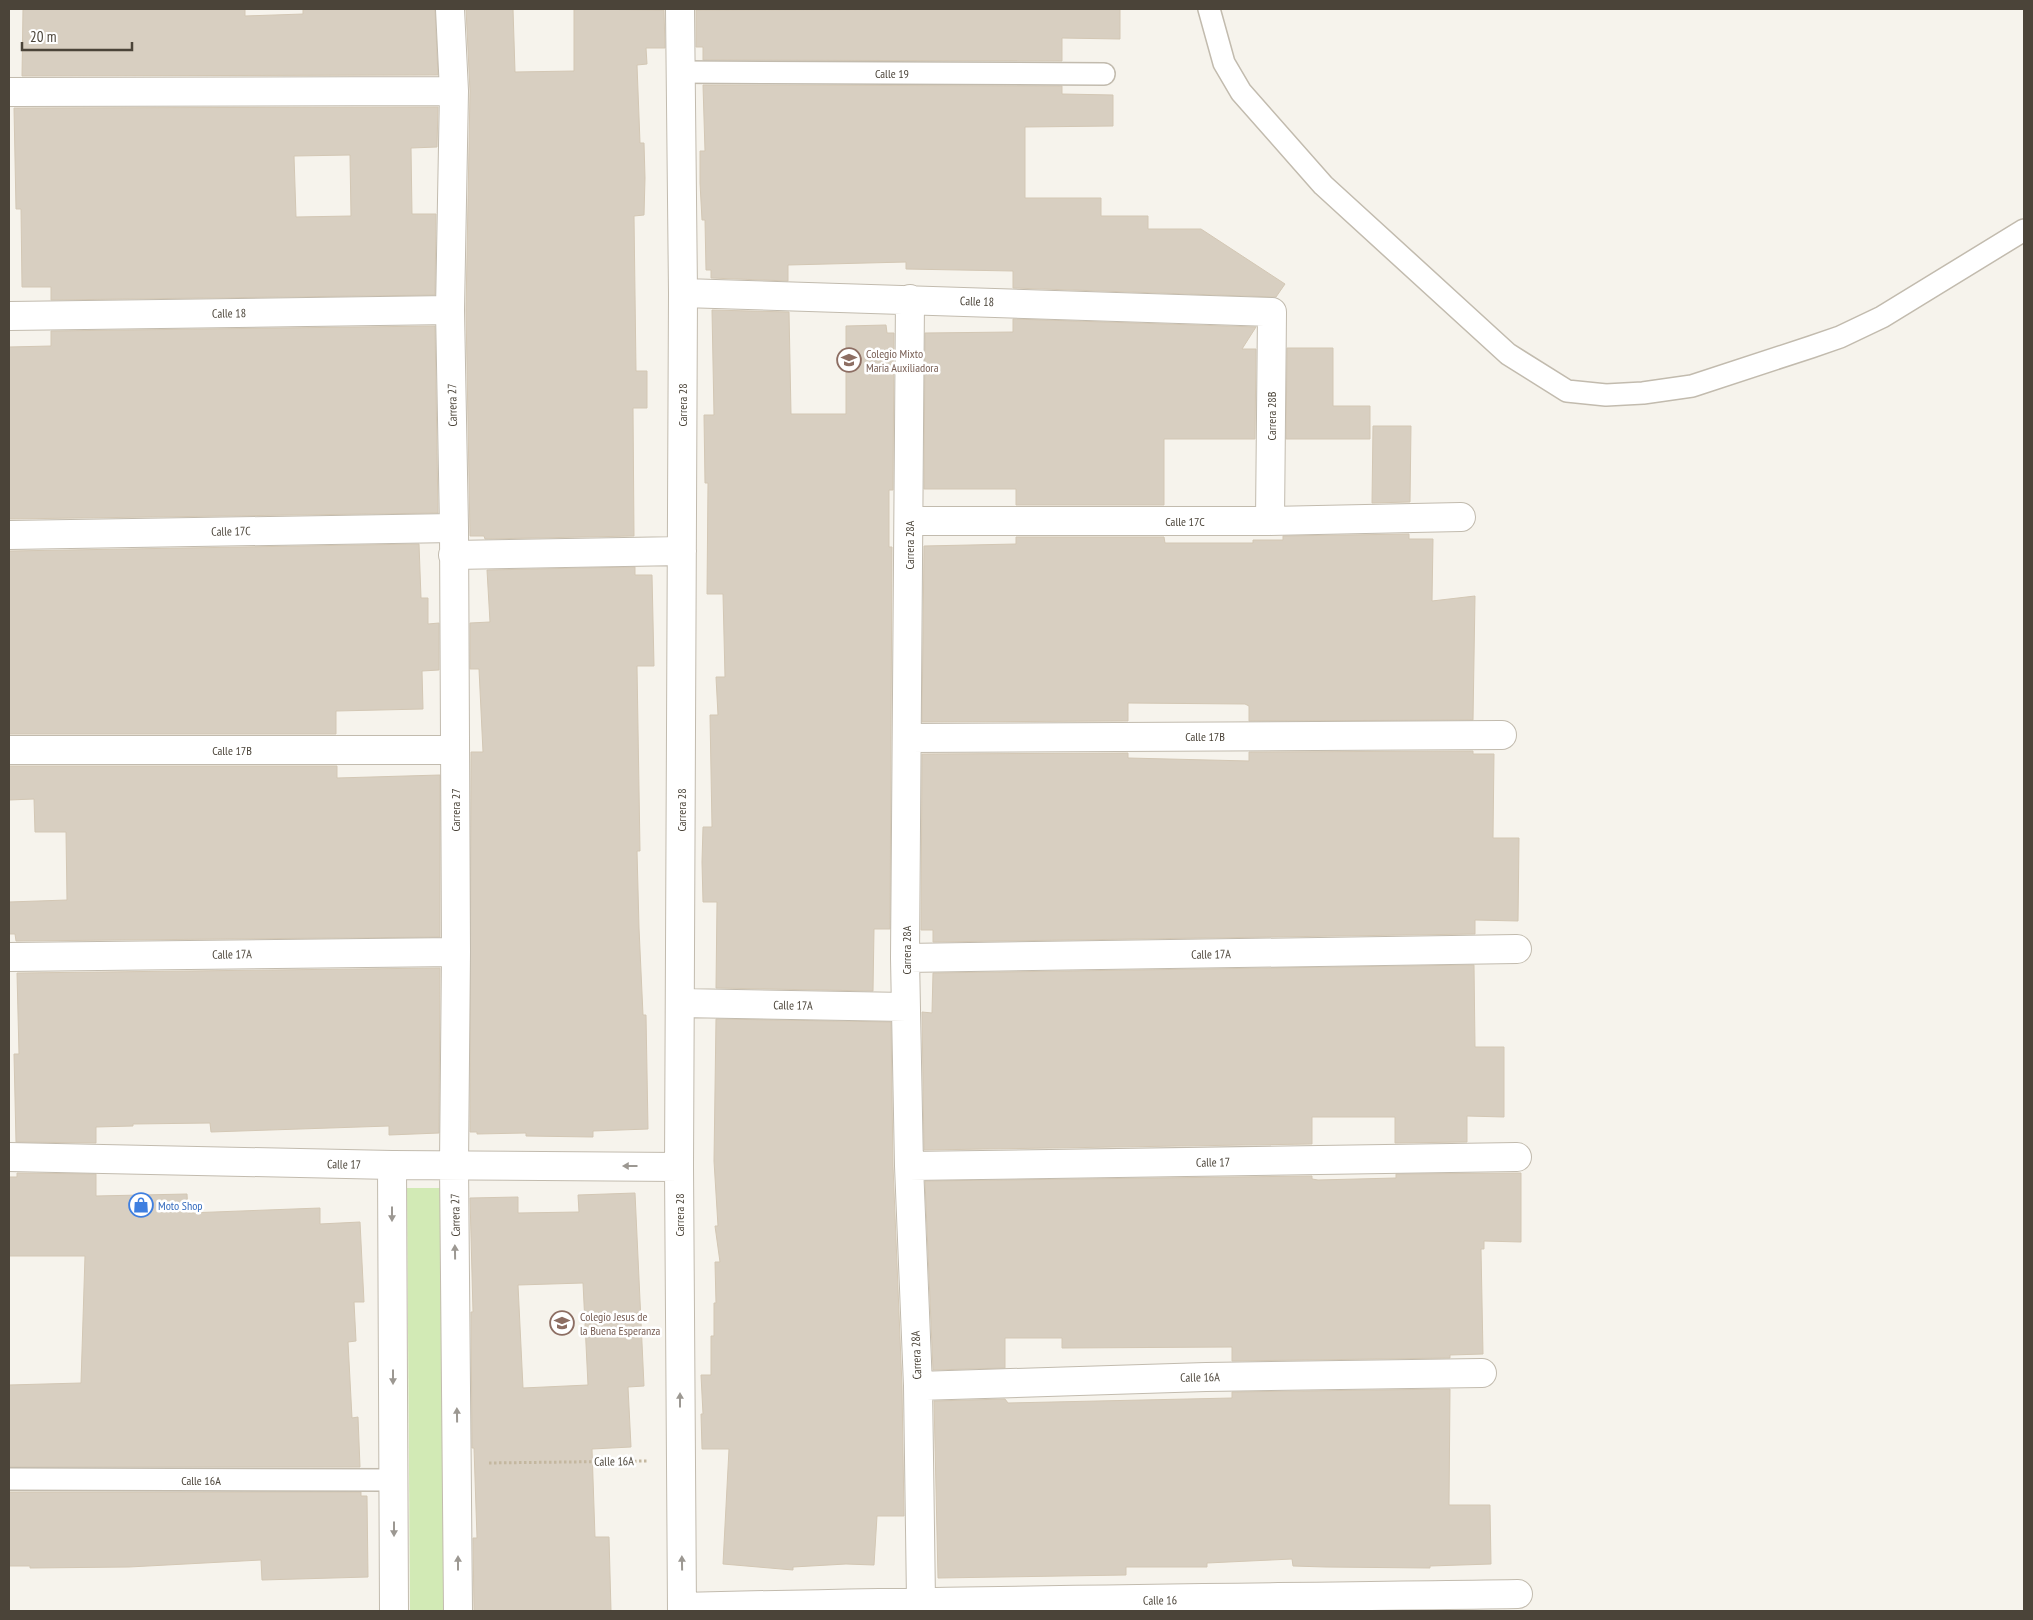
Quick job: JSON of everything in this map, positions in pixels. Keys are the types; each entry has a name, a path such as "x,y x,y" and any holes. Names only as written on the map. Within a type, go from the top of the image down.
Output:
{"street":[{"name":"Carrera 27","path":"450,9 454,91 450,310 454,528 456,952 454,1165 458,1611"},
{"name":"Carrera 28","path":"680,9 679,72 683,293 679,1167 682,1609"},
{"path":"9,92 454,91"},
{"name":"Calle 18","path":"683,293 1272,312"},
{"name":"Carrera 28A","path":"910,299 905,958 909,1166 918,1386 921,1601"},
{"name":"Calle 18","path":"9,316 450,310"},
{"name":"Carrera 28B","path":"1270,521 1272,312"},
{"name":"Calle 17C","path":"909,521 1270,521 1461,517"},
{"name":"Calle 17C","path":"9,535 454,528"},
{"path":"453,555 682,551"},
{"name":"Calle 17B","path":"908,738 1502,735"},
{"name":"Calle 17B","path":"9,750 454,750"},
{"name":"Calle 17A","path":"905,958 1517,950"},
{"name":"Calle 17A","path":"9,956 456,952"},
{"name":"Calle 17A","path":"680,1003 906,1007"},
{"name":"Calle 17","path":"909,1166 1517,1157"},
{"name":"Calle 17","path":"9,1158 392,1165 679,1167"},
{"path":"392,1165 394,1611"},
{"name":"Calle 16A","path":"918,1386 1216,1376 1482,1373"},
{"name":"Calle 16","path":"682,1609 921,1601 1050,1606 1518,1594"}],"lane":[{"path":"1209,9 1224,63 1241,92 1323,185 1508,354 1567,391 1606,395 1643,393 1692,386 1840,337 1882,317 2024,230"},
{"name":"Calle 19","path":"679,72 1104,74"},
{"name":"Calle 16A","path":"9,1479 394,1480"}],"path":[{"name":"Calle 16A","path":"458,1463 681,1460"}],"green space":[{"path":"407,1188 442,1188 445,1611 410,1611"}],"building":[{"path":"23,9 245,9 245,16 303,14 303,9 435,9 438,75 22,76"},
{"path":"466,9 513,9 515,72 574,71 574,9 664,10 665,48 646,48 647,64 637,65 640,143 644,143 645,178 644,215 634,216 636,371 647,371 647,408 633,408 634,536 485,539 484,536 470,536 466,310 470,91"},
{"path":"1120,9 1120,39 1062,38 1062,61 703,60 703,47 696,47 696,10"},
{"path":"703,85 1062,86 1062,94 1113,95 1113,126 1025,127 1025,198 1101,198 1101,216 1148,216 1148,229 1201,229 1285,284 1276,297 1013,288 1013,271 906,269 906,262 788,265 788,281 711,278 711,270 706,270 705,220 702,220 700,183 700,151 705,151"},
{"path":"438,107 437,147 411,148 412,214 436,214 435,295 51,300 51,287 22,287 21,209 16,209 14,108","holes":["350,155 351,216 296,217 294,156"]},
{"path":"712,310 789,312 791,414 846,414 846,326 886,325 887,333 894,333 893,490 889,490 889,547 892,547 890,929 874,929 873,991 716,988 717,902 703,902 702,862 703,827 712,827 710,715 718,715 716,677 725,677 723,594 707,594 708,483 705,483 704,415 714,415"},
{"path":"1013,319 1256,327 1242,349 1256,349 1255,439 1164,439 1164,505 1016,505 1016,489 924,489 925,333 1013,332"},
{"path":"435,326 438,513 9,519 9,347 51,346 51,331"},
{"path":"1287,348 1333,348 1333,406 1370,406 1370,439 1286,439"},
{"path":"1373,426 1411,426 1410,502 1372,503"},
{"path":"1409,534 1409,539 1433,539 1432,601 1475,596 1473,720 1249,721 1249,706 1245,704 1128,703 1128,721 922,722 924,546 1016,544 1016,537 1164,537 1165,543 1253,543 1253,540 1283,540 1283,536"},
{"path":"419,544 421,598 428,598 428,624 439,623 439,670 422,671 423,709 336,711 336,734 9,734 9,551"},
{"path":"635,567 635,575 652,575 654,666 637,666 640,851 637,851 643,1015 646,1015 648,1129 593,1131 593,1137 526,1136 526,1133 477,1134 477,1132 470,1132 471,752 483,752 479,669 470,669 470,623 490,622 487,570"},
{"path":"1473,751 1473,754 1494,754 1493,838 1519,838 1518,921 1475,920 1475,934 933,942 933,930 921,930 922,754 1128,753 1128,758 1249,761 1249,752"},
{"path":"9,766 337,766 337,778 440,775 440,937 16,941 15,934 9,934 9,902 67,900 66,832 35,832 34,799 9,800"},
{"path":"1474,965 1475,1047 1504,1047 1504,1117 1467,1116 1467,1142 1395,1143 1395,1117 1312,1117 1312,1144 924,1150 922,1012 932,1013 933,973"},
{"path":"440,968 439,1133 389,1135 389,1126 211,1132 210,1123 133,1124 133,1126 96,1127 96,1143 16,1142 14,1054 19,1054 17,973"},
{"path":"716,1019 891,1022 893,1166 902,1386 904,1516 877,1516 874,1565 846,1564 793,1567 793,1570 723,1564 729,1449 702,1449 701,1414 703,1414 701,1375 711,1375 711,1336 714,1336 714,1303 716,1303 715,1262 720,1262 715,1226 718,1226 714,1161"},
{"path":"17,1173 96,1174 96,1196 187,1194 188,1213 320,1208 320,1224 360,1222 364,1302 354,1302 356,1341 348,1342 352,1418 358,1417 360,1467 9,1467 9,1385 81,1383 85,1256 9,1256 9,1177 17,1177"},
{"path":"1521,1173 1521,1242 1484,1241 1484,1249 1481,1249 1483,1354 1450,1355 1450,1358 1232,1361 1232,1347 1062,1348 1062,1338 1005,1338 1005,1368 933,1370 925,1181 1312,1176 1312,1179 1318,1180 1396,1178 1396,1174"},
{"name":"Colegio Jesus de la Buena Esperanza","path":"635,1193 644,1386 628,1387 631,1447 592,1449 595,1537 609,1537 611,1611 474,1611 473,1538 477,1538 474,1448 472,1448 471,1312 473,1312 470,1198 518,1197 518,1213 579,1212 578,1195","holes":["583,1283 588,1385 523,1388 518,1285"]},
{"path":"1450,1389 1449,1505 1490,1505 1491,1564 1430,1566 1430,1568 1326,1567 1293,1566 1292,1559 1207,1563 1207,1567 1126,1567 1126,1575 938,1578 934,1401 1005,1399 1008,1403 1232,1398 1232,1392"},
{"path":"9,1492 361,1492 361,1496 367,1496 368,1577 262,1580 261,1560 129,1567 30,1568 30,1566 9,1566"}],"place":[{"name":"Colegio Mixto Maria Auxiliadora","path":"849,360"},
{"name":"Moto Shop","path":"141,1205"},
{"name":"Colegio Jesus de la Buena Esperanza","path":"562,1323"}]}
